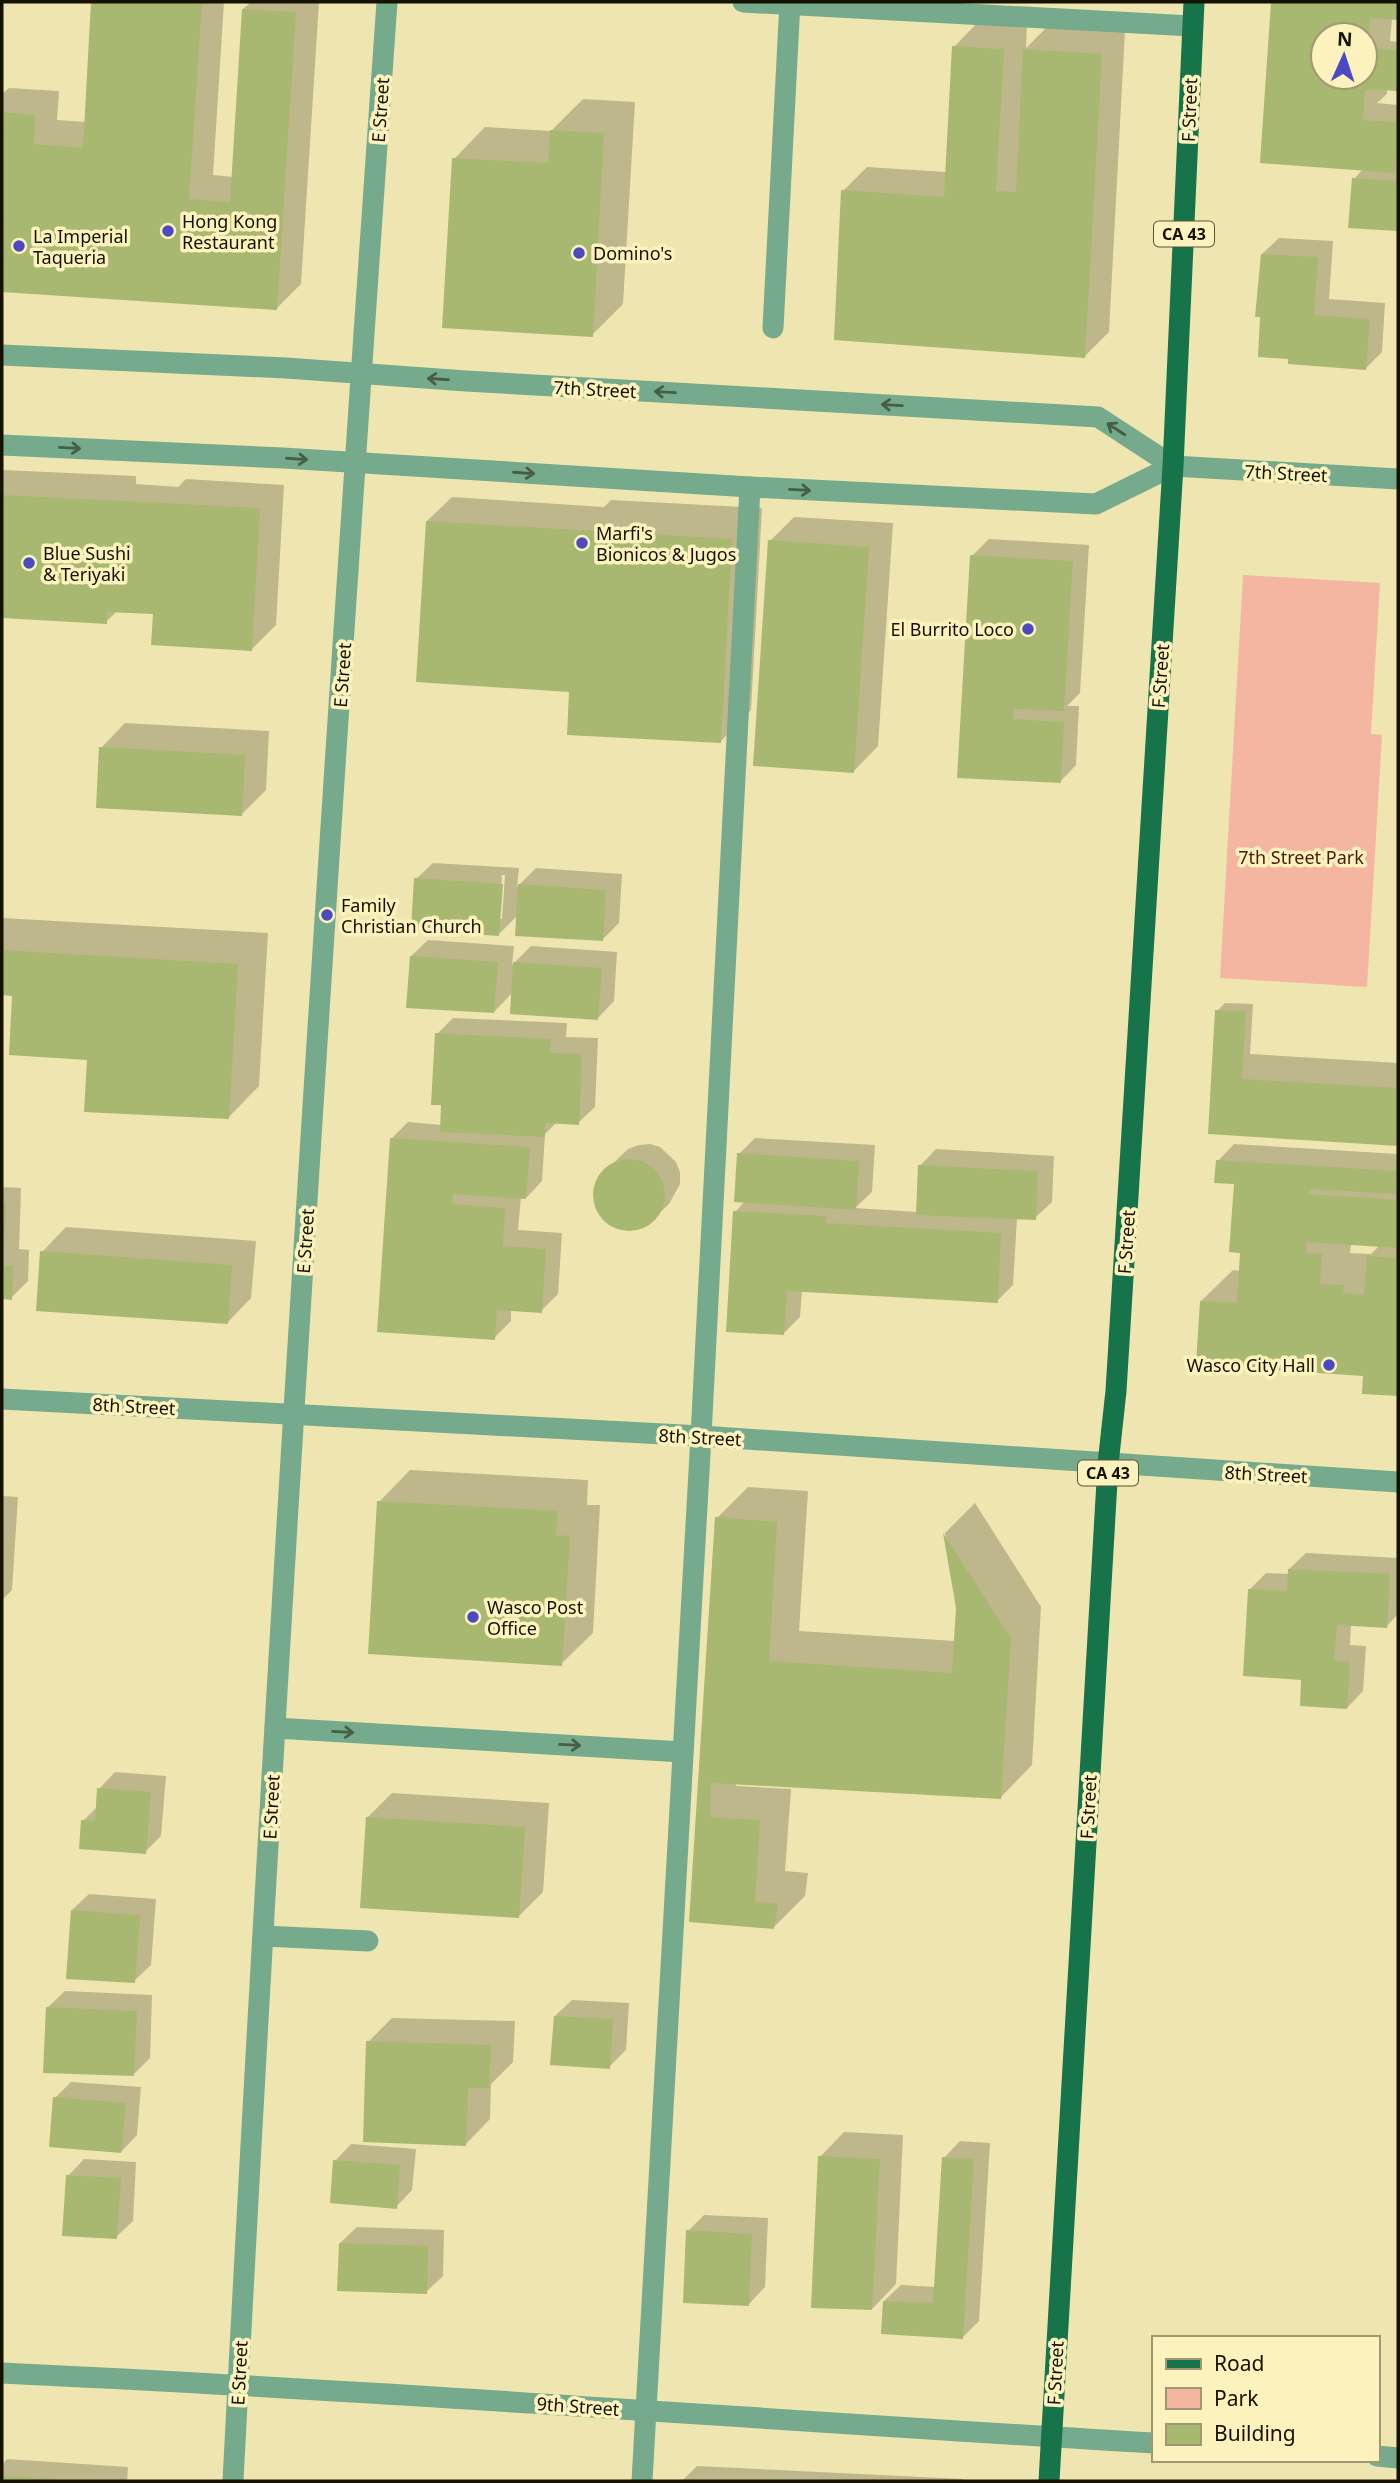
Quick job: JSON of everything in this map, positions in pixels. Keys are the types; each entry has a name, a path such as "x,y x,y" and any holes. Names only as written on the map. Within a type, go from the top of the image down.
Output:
{"main road":[{"name":"F Street","path":"1049,2481 1108,1464 1116,1391 1173,466 1194,2"}],"street":[{"name":"E Street","path":"233,2481 294,1414 387,2"},
{"path":"743,2 1192,26"},
{"path":"772,328 790,3"},
{"name":"7th Street","path":"2,355 286,368 1098,417 1173,466"},
{"name":"7th Street","path":"2,445 1096,504 1173,466 1398,479"},
{"path":"642,2481 701,1436 750,487"},
{"name":"8th Street","path":"2,1399 701,1436 1398,1482"},
{"path":"275,1728 683,1752"},
{"path":"264,1936 368,1941"},
{"name":"9th Street","path":"2,2372 238,2384 1152,2443"},
{"path":"1379,2456 1398,2458"}],"green space":[{"name":"7th Street Park","path":"1243,575 1380,583 1371,734 1382,735 1367,987 1220,978"}],"building":[{"path":"91,2 202,2 189,199 230,202 242,9 296,12 277,310 2,292 2,112 35,115 34,144 83,148"},
{"path":"1271,2 1398,2 1398,20 1370,18 1370,21 1309,21 1309,91 1365,91 1363,120 1398,122 1395,173 1260,163"},
{"path":"952,46 1004,49 996,191 1016,192 1023,49 1102,54 1085,358 834,340 841,190 944,197"},
{"path":"1379,49 1398,50 1398,91 1379,90"},
{"path":"550,130 604,133 593,337 442,328 452,158 548,163"},
{"path":"1352,178 1398,181 1398,231 1348,228"},
{"path":"1261,254 1318,257 1314,315 1370,319 1366,370 1288,364 1288,359 1258,357 1260,317 1255,317"},
{"path":"2,495 260,508 252,651 151,645 153,614 107,612 107,624 2,618"},
{"path":"426,521 732,539 721,743 567,735 569,692 416,682"},
{"path":"768,540 869,547 854,773 753,766"},
{"path":"970,555 1073,561 1064,711 1014,709 1013,719 1064,722 1061,783 957,778"},
{"path":"99,747 245,755 242,816 96,808"},
{"path":"414,878 503,884 499,936 411,930"},
{"path":"518,884 606,890 603,941 515,936"},
{"path":"2,950 238,964 229,1119 84,1112 87,1060 9,1055 12,996 2,995"},
{"path":"410,956 498,962 494,1013 406,1008"},
{"path":"513,962 602,968 598,1020 510,1014"},
{"path":"1215,1010 1246,1011 1242,1079 1398,1088 1398,1146 1208,1134"},
{"path":"435,1033 551,1039 550,1053 582,1054 579,1125 545,1123 545,1137 440,1132 441,1105 431,1105"},
{"path":"390,1138 530,1147 526,1199 453,1194 452,1204 505,1208 503,1246 546,1249 542,1313 497,1310 495,1340 377,1332"},
{"path":"737,1153 859,1161 856,1210 734,1202"},
{"path":"629,1159 649,1165 659,1175 665,1195 659,1215 649,1225 629,1231 609,1225 599,1215 593,1195 599,1175 609,1165"},
{"path":"1216,1160 1398,1171 1398,1194 1309,1189 1309,1194 1398,1200 1397,1248 1306,1242 1306,1253 1322,1254 1320,1284 1344,1285 1343,1293 1364,1295 1367,1256 1398,1258 1398,1396 1362,1394 1363,1376 1196,1365 1200,1301 1237,1303 1240,1253 1229,1252 1234,1184 1214,1183"},
{"path":"918,1165 1038,1171 1036,1220 916,1215"},
{"path":"2,1204 6,1204 4,1251 2,1251"},
{"path":"733,1211 827,1216 826,1223 1001,1233 998,1303 787,1291 784,1335 726,1332"},
{"path":"40,1251 232,1265 228,1324 36,1311"},
{"path":"2,1265 13,1266 12,1300 2,1299"},
{"path":"377,1501 558,1511 556,1535 570,1536 562,1666 368,1654"},
{"path":"715,1517 777,1522 769,1661 952,1673 956,1608 943,1533 1011,1638 1001,1799 711,1783 710,1817 760,1820 755,1902 778,1904 774,1929 689,1922"},
{"path":"1288,1569 1390,1574 1387,1628 1337,1625 1334,1661 1350,1662 1347,1709 1300,1706 1301,1680 1243,1676 1248,1589 1287,1591"},
{"path":"97,1788 151,1792 146,1854 79,1849 81,1820 95,1821"},
{"path":"366,1817 525,1827 519,1918 360,1908"},
{"path":"71,1910 140,1915 135,1983 66,1979"},
{"path":"46,2007 137,2011 134,2076 43,2073"},
{"path":"554,2016 613,2019 610,2069 550,2065"},
{"path":"366,2041 491,2045 489,2088 468,2088 466,2146 363,2142"},
{"path":"53,2097 126,2103 121,2153 49,2147"},
{"path":"818,2156 880,2159 872,2310 811,2308"},
{"path":"942,2157 974,2159 963,2339 881,2334 883,2301 933,2303"},
{"path":"333,2160 400,2165 397,2209 330,2203"},
{"path":"66,2175 121,2178 117,2239 62,2236"},
{"path":"686,2230 752,2234 749,2306 683,2303"},
{"path":"339,2243 428,2246 427,2294 337,2291"},
{"path":"2,2476 53,2479 53,2481 2,2481"}],"place":[{"name":"Hong Kong Restaurant","path":"168,231"},
{"name":"La Imperial Taqueria","path":"19,246"},
{"name":"Domino's","path":"579,253"},
{"name":"Marfi's Bionicos & Jugos","path":"582,543"},
{"name":"Blue Sushi & Teriyaki","path":"29,563"},
{"name":"El Burrito Loco","path":"1028,629"},
{"name":"Family Christian Church","path":"327,915"},
{"name":"Wasco City Hall","path":"1329,1365"},
{"name":"Wasco Post Office","path":"473,1617"}]}
